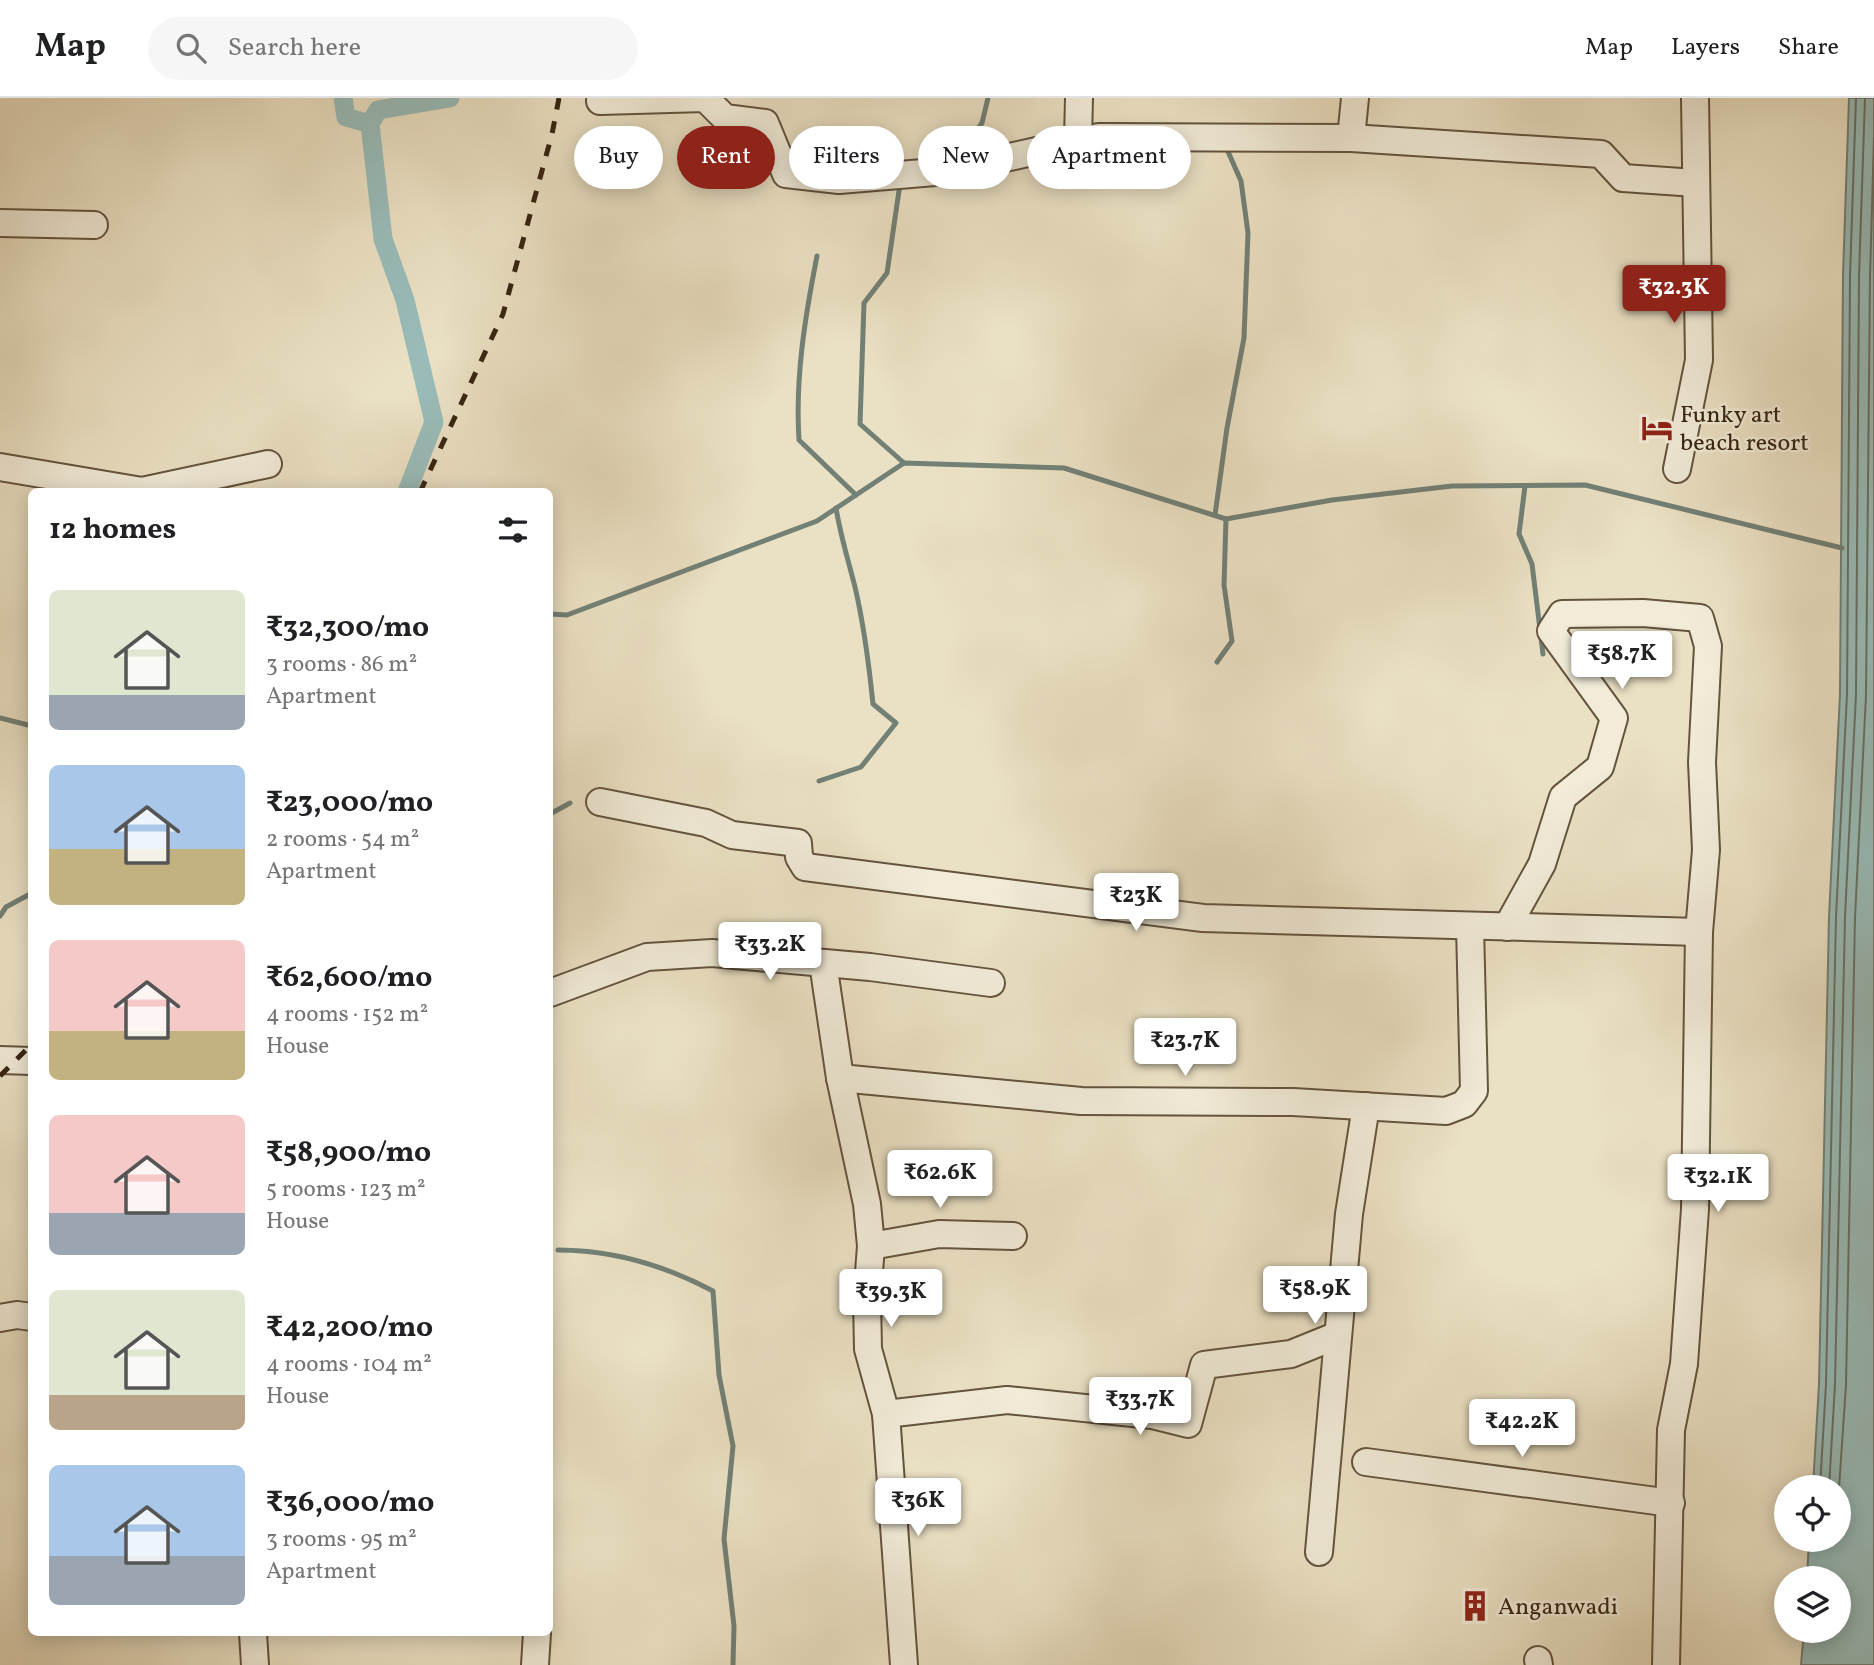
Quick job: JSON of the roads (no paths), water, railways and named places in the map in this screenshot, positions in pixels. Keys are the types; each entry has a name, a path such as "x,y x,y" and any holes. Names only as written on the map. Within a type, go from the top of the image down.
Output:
{"street":[{"path":"600,101 705,98 725,118 765,123 786,174 839,180 947,171 1027,152"},
{"path":"1078,126 1079,98"},
{"path":"1350,138 1355,98"},
{"path":"1677,469 1699,360 1695,98"},
{"path":"1191,137 1350,138 1601,155 1623,178 1696,183"},
{"path":"0,223 94,225"},
{"path":"156,488 268,464"},
{"path":"0,467 124,488"},
{"path":"1507,927 1542,864 1563,797 1600,767 1614,718 1551,631 1562,614 1643,613 1700,618 1707,646 1702,762 1706,850 1699,932 1695,1209 1684,1364 1671,1430 1666,1665"},
{"path":"600,802 706,823 732,835 799,843 799,857 805,867 1203,918 1699,932"},
{"path":"840,1078 1081,1101 1367,1106 1446,1111 1464,1104 1474,1091 1470,926"},
{"path":"553,992 648,957 712,953 822,962 991,983"},
{"path":"822,962 840,1078 864,1186 871,1246 867,1349 886,1415 904,1665"},
{"path":"0,1060 28,1061"},
{"path":"1319,1552 1349,1214 1367,1106"},
{"path":"871,1246 940,1234 1013,1236"},
{"path":"0,1318 28,1316"},
{"path":"886,1415 1007,1400 1152,1415 1188,1424 1204,1365 1291,1354 1338,1335"},
{"path":"1366,1462 1671,1503"},
{"path":"253,1636 256,1665"},
{"path":"535,1665 537,1636"}],"water":[{"path":"1849,98 1874,98 1874,1665 1801,1665 1803,1643 1851,1643 1851,1566 1808,1566 1808,1552 1851,1552 1851,1475 1814,1475 1819,1384 1829,917 1840,694 1843,276"}],"waterway":[{"path":"343,98 346,117 370,124 383,239 405,300 434,422 409,488"},
{"path":"370,124 378,110 450,98"},
{"path":"980,126 988,98"},
{"path":"1215,515 1227,428 1244,338 1248,233 1241,181 1226,147"},
{"path":"899,189 887,273 864,303 860,424 904,463"},
{"path":"817,256 802,348 798,394 799,440 856,495"},
{"path":"553,614 567,615 817,521 904,463 1064,468 1226,519 1332,500 1452,486 1585,485 1842,548"},
{"path":"1525,486 1519,534 1532,564 1543,654"},
{"path":"819,781 861,767 896,723 873,704 861,616 836,508"},
{"path":"1217,662 1232,641 1224,585 1226,519"},
{"path":"0,718 28,725"},
{"path":"553,812 570,803"},
{"path":"0,916 6,907 28,895"},
{"path":"558,1250 599,1253 638,1261 713,1291 719,1375 733,1446 724,1539 734,1626 733,1665"}],"railway":[{"path":"422,488 503,314 552,134 559,98"},
{"path":"0,1076 28,1048"}],"place":[{"name":"Funky art beach resort","path":"1657,428"},
{"name":"Anganwadi","path":"1475,1606"}]}
